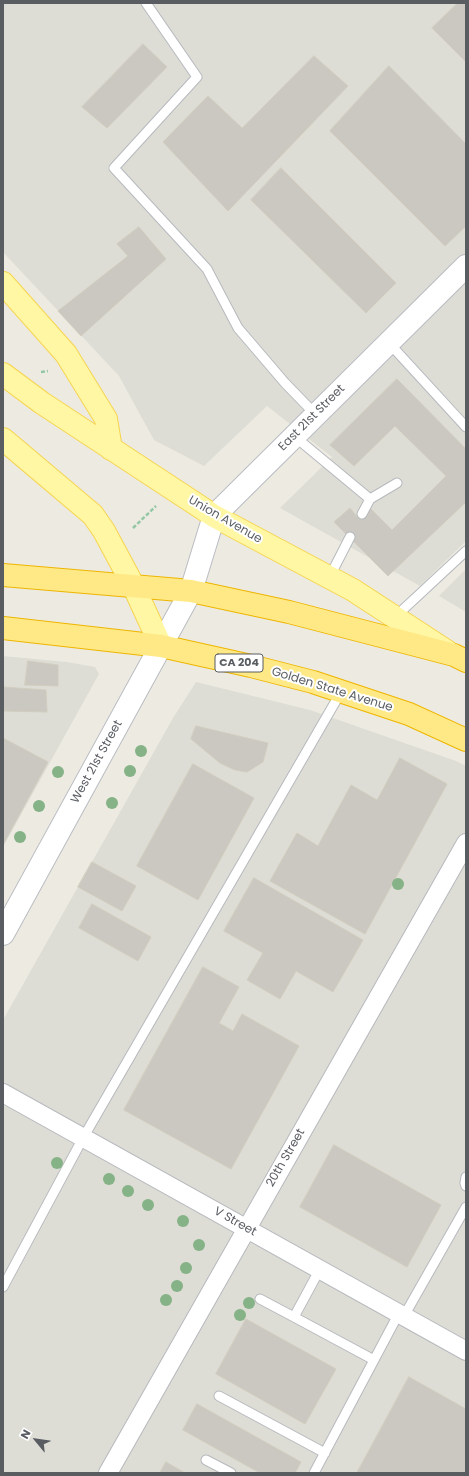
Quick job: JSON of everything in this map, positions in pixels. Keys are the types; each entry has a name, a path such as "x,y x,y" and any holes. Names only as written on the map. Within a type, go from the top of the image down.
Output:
{"highway":[{"path":"3,575 191,591 335,624 460,658"},
{"name":"Golden State Avenue","path":"3,628 161,646 251,666 313,682 409,714 466,740"}],"main road":[{"path":"3,283 66,354 106,419 111,449"},
{"name":"Union Avenue","path":"3,374 111,449 214,516 353,590 460,658"},
{"path":"3,439 93,515 104,531 133,585 161,646"}],"street":[{"name":"East 21st Street","path":"191,591 214,516 466,266"},
{"name":"West 21st Street","path":"3,934 191,591"},
{"name":"20th Street","path":"108,1473 466,843"},
{"name":"V Street","path":"3,1093 466,1350"}],"lane":[{"path":"146,3 197,77 114,168 207,269 238,328 316,415"},
{"path":"388,343 466,426"},
{"path":"294,436 370,499"},
{"path":"362,514 370,499 397,483"},
{"path":"329,578 350,537"},
{"path":"395,617 466,551"},
{"path":"3,1287 83,1138 341,692"},
{"path":"466,1177 466,1186"},
{"path":"314,1473 374,1360 466,1207"},
{"path":"294,1317 320,1270"},
{"path":"260,1299 374,1360"},
{"path":"218,1396 325,1453"},
{"path":"206,1460 231,1473"}],"path":[{"path":"41,372 48,372"},
{"path":"133,528 156,506"}],"shaded area":[{"path":"3,3 466,3 466,541 420,586 280,508 332,457 267,406 204,466 154,440 119,376 3,252"},
{"path":"466,569 466,612 439,596"},
{"path":"3,656 67,662 95,667 99,674 3,847"},
{"path":"196,682 310,710 456,761 466,766 466,1473 3,1473 3,1020 173,718"}],"building":[{"path":"458,3 466,3 466,62 432,28"},
{"path":"143,44 167,67 107,128 82,107"},
{"path":"314,56 348,86 228,211 163,142 208,96 242,128"},
{"path":"389,66 466,144 466,226 445,246 330,131"},
{"path":"281,168 396,283 366,313 251,200"},
{"path":"139,227 166,259 81,336 58,311 128,256 117,244"},
{"path":"397,379 466,449 466,502 388,576 334,522 350,508 358,518 370,508 392,530 446,476 395,426 354,466 330,445"},
{"path":"28,661 58,665 58,686 25,685"},
{"path":"3,687 46,690 47,712 3,711"},
{"path":"196,726 268,743 263,762 247,772 235,770 220,763 191,739"},
{"path":"3,738 48,762 3,845"},
{"path":"400,758 447,784 365,934 270,881 297,833 318,846 351,785 377,800"},
{"path":"193,764 254,798 198,900 137,866"},
{"path":"92,862 136,886 122,911 78,887"},
{"path":"254,878 363,940 333,992 296,971 280,999 247,980 263,953 224,931"},
{"path":"92,904 151,937 138,961 79,928"},
{"path":"203,967 239,987 219,1023 233,1031 242,1014 299,1046 231,1169 124,1110"},
{"path":"334,1145 441,1205 407,1267 300,1207"},
{"path":"246,1319 336,1369 305,1424 216,1374"},
{"path":"409,1377 466,1409 465,1473 357,1473"},
{"path":"197,1404 301,1462 295,1473 260,1473 183,1430"},
{"path":"166,1462 185,1473 160,1473"}]}
